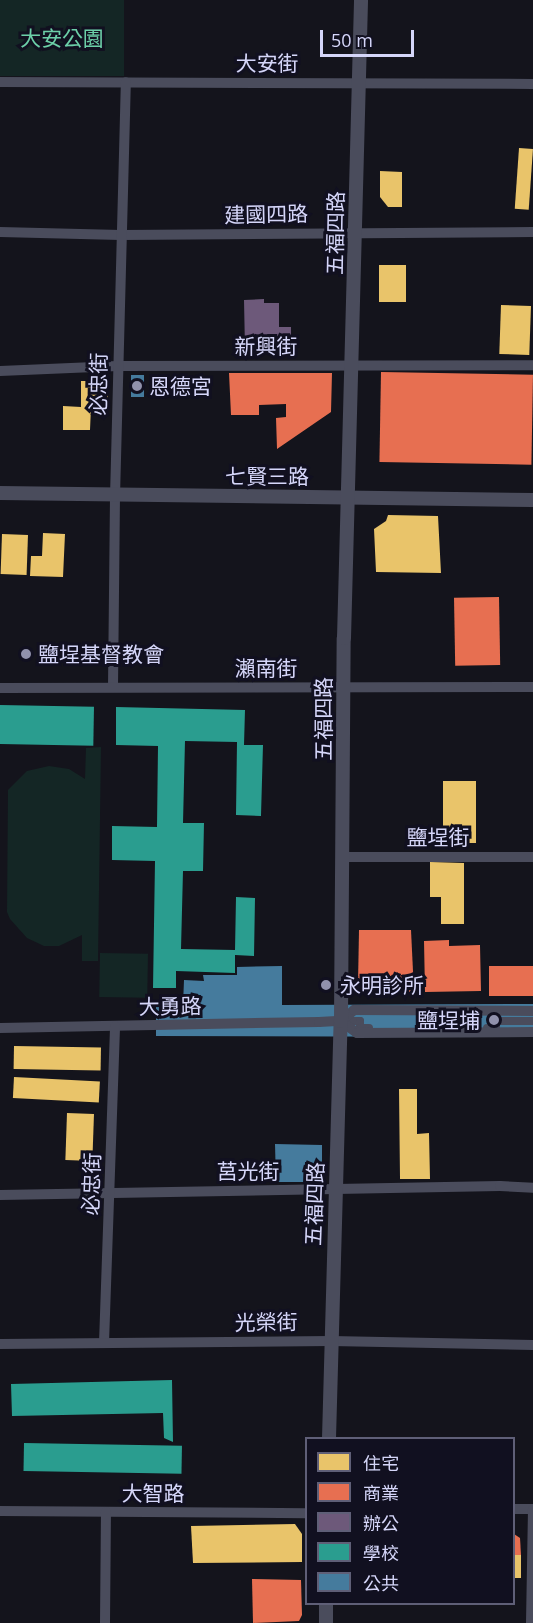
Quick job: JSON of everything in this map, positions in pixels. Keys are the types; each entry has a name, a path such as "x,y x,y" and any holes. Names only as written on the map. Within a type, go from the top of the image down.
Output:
{"street":[{"name":"五福四路","path":"329,1437 341,1021 344,687 361,0"},
{"name":"大安街","path":"0,82 533,84"},
{"name":"必忠街","path":"113,687 120,235 126,82"},
{"name":"建國四路","path":"0,232 120,235 533,232"},
{"name":"新興街","path":"0,371 118,366 533,365"},
{"name":"七賢三路","path":"0,494 533,500"},
{"name":"瀨南街","path":"0,688 533,687"},
{"name":"鹽埕街","path":"343,857 533,857"},
{"name":"大勇路","path":"0,1028 341,1021 354,1011 533,1011"},
{"name":"大勇路","path":"341,1021 357,1033 533,1032"},
{"path":"341,1021 360,1021 360,1028 496,1028 496,1021 533,1021"},
{"name":"必忠街","path":"104,1343 115,1026"},
{"name":"莒光街","path":"0,1195 111,1191 335,1190 496,1186 533,1188"},
{"name":"光榮街","path":"0,1344 331,1341 533,1345"},
{"path":"515,1509 533,1509 531,1623"},
{"name":"大智路","path":"0,1511 305,1513"},
{"path":"105,1623 106,1512"},
{"path":"326,1623 327,1605"}],"green space":[{"name":"大安公園","path":"0,0 124,0 124,76 0,76"},
{"path":"101,747 98,961 82,961 82,935 59,946 44,946 27,938 10,919 7,912 8,790 27,771 49,766 69,769 85,779 86,748"},
{"path":"100,953 148,954 147,998 99,997"}],"building: 住宅":[{"path":"519,148 533,149 529,210 515,209"},
{"path":"380,171 402,172 402,207 388,207 380,197"},
{"path":"379,265 406,265 406,302 379,302"},
{"path":"501,305 531,306 529,355 499,354"},
{"path":"81,381 108,381 108,407 91,407 90,430 63,430 63,406 81,407"},
{"path":"388,515 438,516 441,573 376,572 374,529 386,521"},
{"path":"43,533 65,534 63,577 30,576 31,556 42,556"},
{"path":"2,534 28,535 27,575 1,574"},
{"path":"443,781 476,781 476,843 443,843"},
{"path":"430,862 464,863 464,924 441,924 441,897 430,897"},
{"path":"14,1046 101,1048 101,1071 14,1069"},
{"path":"14,1077 100,1082 99,1102 13,1098"},
{"path":"399,1089 417,1089 417,1134 429,1133 430,1179 400,1179"},
{"path":"67,1113 94,1114 92,1161 65,1160"},
{"path":"295,1524 302,1534 302,1562 193,1563 191,1526"},
{"path":"515,1555 521,1555 521,1578 515,1578"}],"building: 商業":[{"path":"381,372 533,375 531,465 379,462"},
{"path":"229,373 332,373 331,412 277,449 276,418 286,417 286,404 259,405 259,415 231,415"},
{"path":"499,597 500,665 455,666 454,598"},
{"path":"359,930 411,930 414,992 369,993 358,984"},
{"path":"449,940 449,946 480,945 481,991 425,992 424,941"},
{"path":"489,966 533,966 533,996 489,996"},
{"path":"515,1535 520,1538 521,1555 515,1555"},
{"path":"252,1579 301,1580 302,1615 299,1621 253,1623"}],"building: 辦公":[{"path":"264,299 264,303 279,303 279,327 291,327 291,350 245,350 244,300"}],"building: 學校":[{"path":"0,705 94,707 93,746 0,744"},
{"path":"116,707 245,710 244,745 263,745 261,816 236,815 237,742 185,741 183,823 204,823 203,871 183,871 181,949 235,950 236,897 255,898 254,956 235,955 235,973 176,971 176,988 153,988 155,861 112,860 112,826 157,827 158,746 116,745"},
{"path":"172,1380 173,1442 164,1438 163,1413 12,1416 11,1384"},
{"path":"24,1443 182,1446 181,1474 24,1471"}],"building: 公共":[{"name":"恩德宮","path":"131,375 144,375 144,397 131,397"},
{"path":"282,966 282,1005 533,1004 533,1037 156,1036 156,1006 183,1005 184,980 204,981 203,975 237,975 237,967"},
{"path":"275,1144 322,1145 322,1175 315,1182 276,1182"}],"place":[{"name":"恩德宮","path":"137,386"},
{"name":"鹽埕基督教會","path":"26,654"},
{"name":"永明診所","path":"326,985"},
{"name":"鹽埕埔","path":"494,1020"}]}
